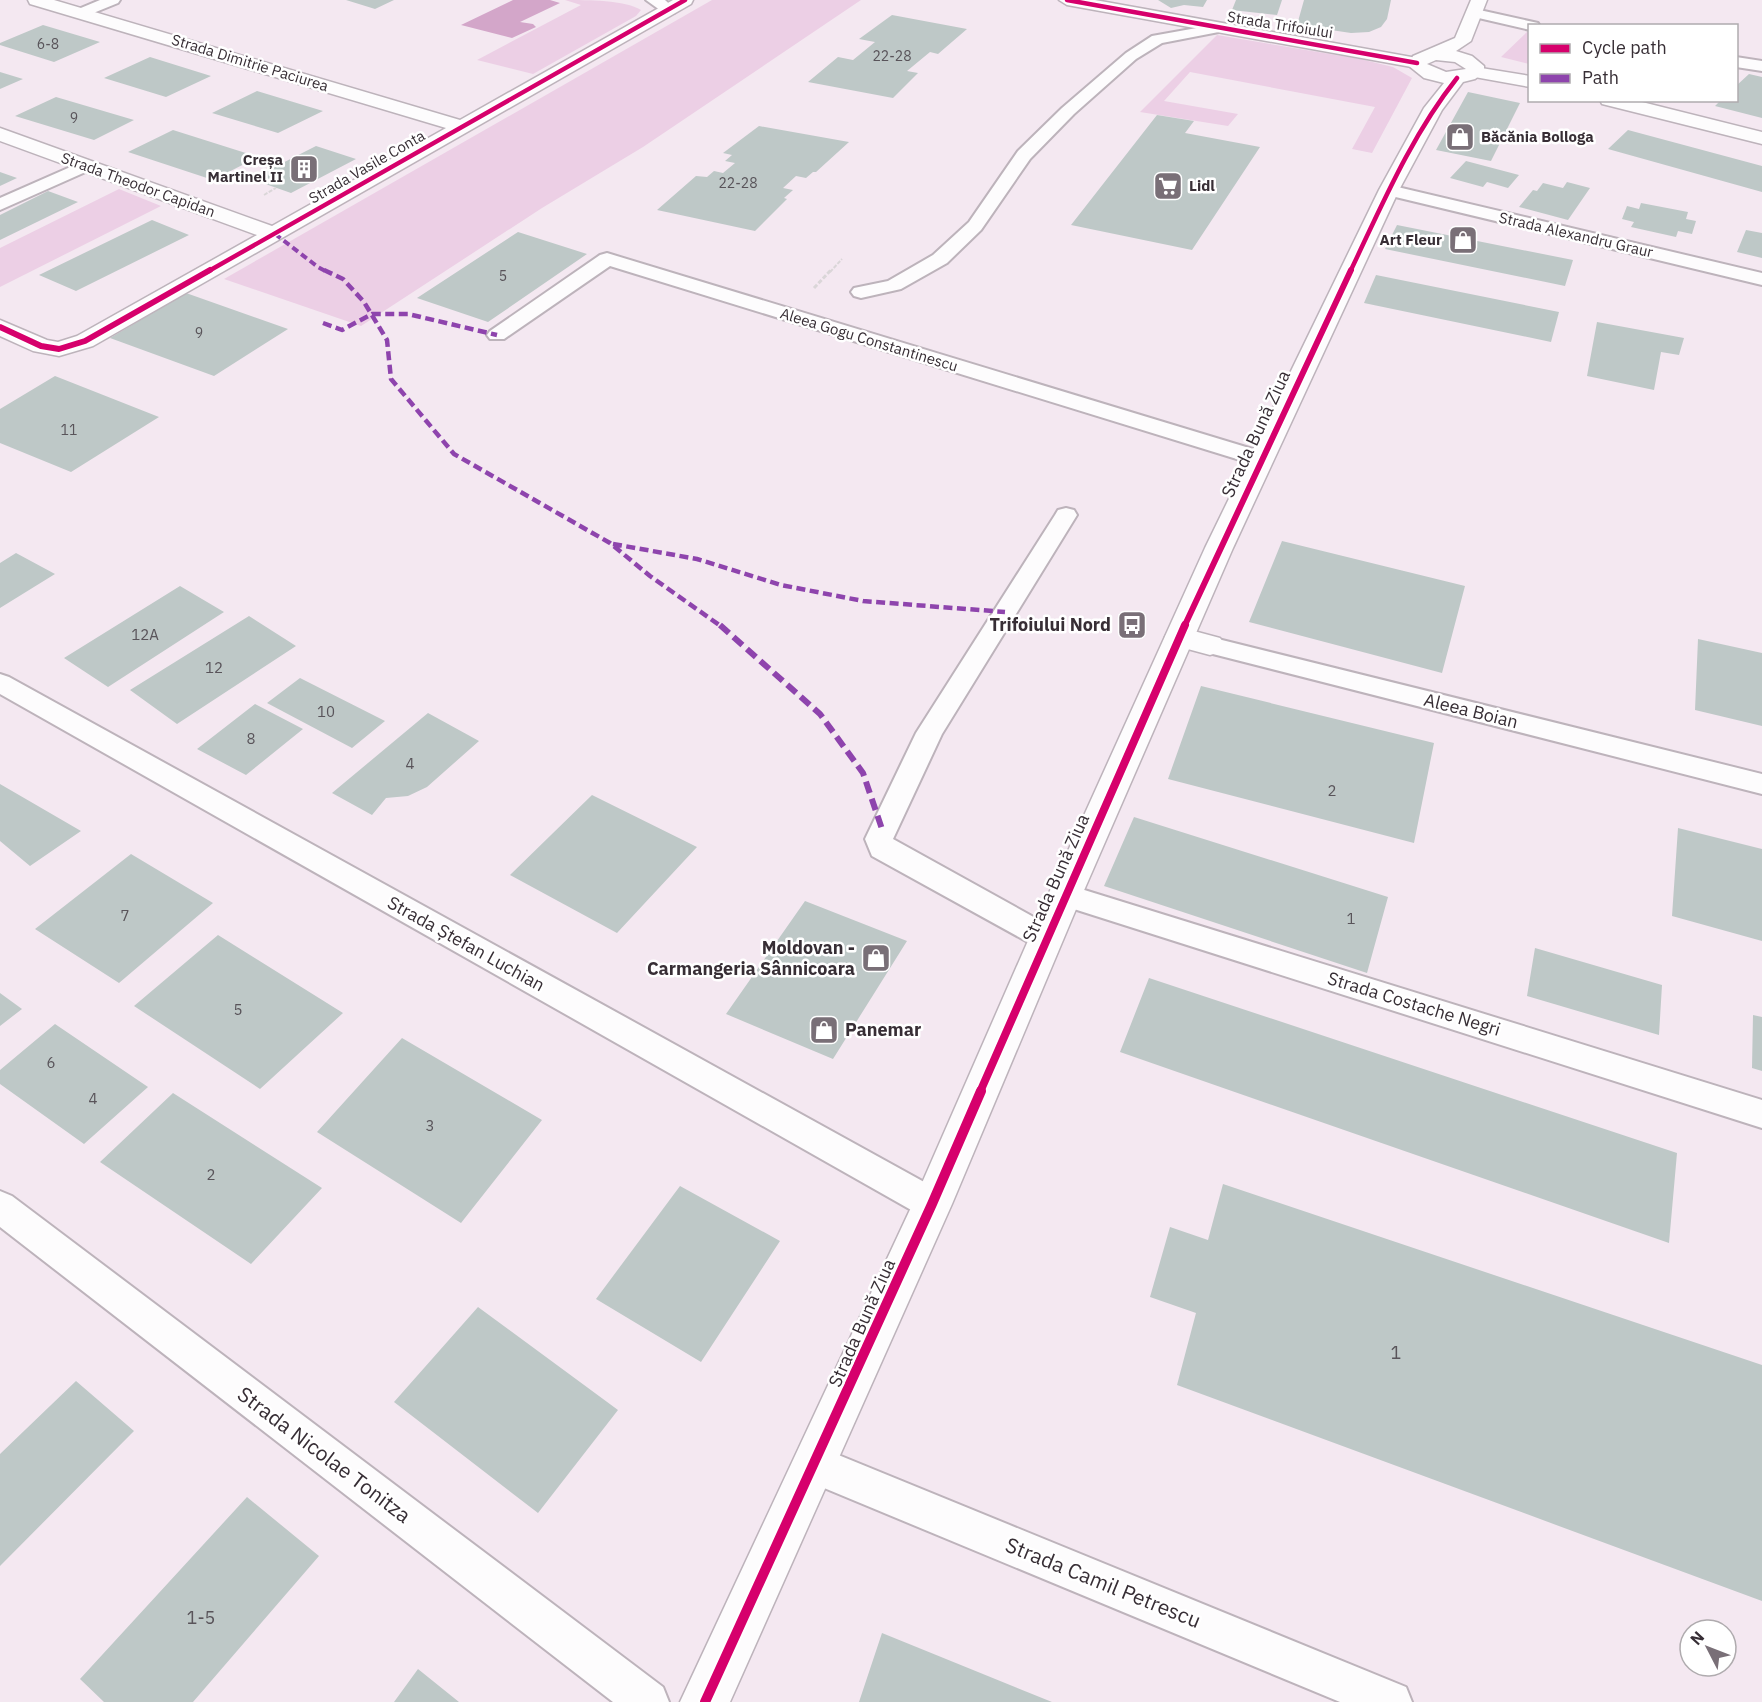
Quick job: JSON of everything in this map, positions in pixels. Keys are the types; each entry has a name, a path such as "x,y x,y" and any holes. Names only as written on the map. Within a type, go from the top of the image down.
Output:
{"street":[{"name":"Strada Dimitrie Paciurea","path":"36,0 464,127"},
{"name":"Strada Trifoiului","path":"1067,0 1528,82"},
{"name":"Strada Vasile Conta","path":"0,327 41,346 58,349 85,341 464,127 669,3"},
{"path":"1466,70 1462,41 1477,6"},
{"path":"1433,108 1426,64 1462,41"},
{"name":"Strada Bună Ziua","path":"705,1702 932,1204 1065,895 1194,641 1261,459 1389,190 1433,108 1466,70"},
{"path":"1618,102 1762,138"},
{"name":"Strada Theodor Capidan","path":"0,134 275,234"}],"lane":[{"path":"81,13 113,0"},
{"path":"1477,6 1528,24"},
{"path":"861,292 894,285 940,259 975,226 1024,155 1068,111 1131,56 1157,39 1219,28"},
{"path":"1738,62 1762,66"},
{"path":"0,205 84,166"},
{"name":"Strada Alexandru Graur","path":"1389,190 1762,279"},
{"name":"Aleea Gogu Constantinescu","path":"497,335 607,259 1261,459"},
{"path":"1046,938 882,848 879,839 929,733 1066,515"},
{"name":"Aleea Boian","path":"1194,641 1762,784"},
{"name":"Strada Ștefan Luchian","path":"0,683 932,1204"},
{"name":"Strada Costache Negri","path":"1065,895 1762,1114"},
{"name":"Strada Nicolae Tonitza","path":"0,1208 648,1702"},
{"name":"Strada Camil Petrescu","path":"814,1464 1391,1702"}],"shaded area":[{"path":"513,0 550,0 560,3 520,22 533,24 536,27 512,38 461,25"},
{"path":"565,0 616,2 641,10 636,16 533,74 477,60 581,5"},
{"path":"712,0 861,0 643,147 542,208 361,326 224,279"},
{"path":"1528,31 1528,64 1501,57"},
{"path":"1217,35 1360,59 1393,67 1412,78 1372,153 1352,149 1375,107 1190,72 1164,101 1238,114 1228,126 1140,112"},
{"path":"119,189 161,206 0,287 0,248"}],"building":[{"path":"346,0 394,0 375,9"},
{"path":"1158,0 1207,0 1203,7 1184,5 1171,8"},
{"path":"1236,0 1282,0 1277,15 1232,10"},
{"path":"1304,0 1391,0 1387,19 1381,27 1369,32 1351,33 1297,25"},
{"path":"892,15 967,29 938,54 930,52 907,71 918,73 893,98 808,82 838,57 853,60 875,42 859,39"},
{"path":"43,25 100,42 54,62 0,45 0,43"},
{"path":"150,57 211,76 166,97 104,78"},
{"path":"0,72 23,79 0,89"},
{"path":"1749,74 1762,77 1762,118 1715,106 1719,102 1738,102 1738,84"},
{"path":"257,91 323,111 278,133 212,113"},
{"path":"1468,92 1520,103 1491,161 1436,150"},
{"path":"56,97 134,120 94,140 15,116"},
{"name":"Lidl","path":"1157,115 1194,121 1185,133 1260,147 1192,250 1071,225"},
{"path":"759,126 849,142 816,172 806,178 796,176 783,188 793,190 755,231 657,210 696,176 707,177 714,171 723,173 735,163 725,161 732,155 723,153"},
{"path":"173,130 258,157 213,180 128,152"},
{"path":"1628,130 1762,166 1762,192 1608,149"},
{"name":"Creșa Martinel II","path":"316,146 356,159 291,193 251,179"},
{"path":"1466,161 1519,175 1508,188 1487,182 1483,187 1450,178"},
{"path":"0,172 17,178 0,186"},
{"path":"1567,182 1590,188 1568,220 1519,207 1533,190 1537,191 1543,183 1563,188"},
{"path":"48,191 78,202 0,240 0,215"},
{"path":"1641,203 1688,212 1686,219 1696,221 1692,234 1678,231 1676,237 1631,227 1634,222 1622,219 1627,206 1639,209"},
{"path":"152,220 189,235 76,291 39,275"},
{"path":"1397,225 1573,260 1565,286 1385,249"},
{"path":"1746,230 1762,233 1762,258 1737,252"},
{"path":"518,232 587,254 488,322 417,298"},
{"path":"1376,275 1559,312 1551,342 1364,303"},
{"path":"186,293 288,329 214,376 110,338"},
{"path":"1597,322 1684,338 1679,355 1661,352 1654,390 1587,376"},
{"path":"55,376 159,417 71,472 0,443 0,409"},
{"path":"1282,541 1465,586 1442,673 1249,622"},
{"path":"16,553 55,574 0,608 0,563"},
{"path":"180,586 224,612 108,687 64,658"},
{"path":"249,616 296,646 177,724 130,690"},
{"path":"1698,639 1762,653 1762,726 1695,710"},
{"path":"300,678 385,721 352,748 267,703"},
{"path":"1201,686 1434,743 1414,843 1168,779"},
{"path":"255,704 303,729 246,775 197,749"},
{"path":"428,713 479,741 427,787 408,796 386,798 372,815 332,793"},
{"path":"0,784 81,831 30,866 0,841"},
{"path":"592,795 697,847 617,933 510,875"},
{"path":"1134,817 1388,897 1367,973 1104,886"},
{"path":"1678,828 1762,849 1762,941 1672,916"},
{"path":"131,854 213,903 119,983 35,929"},
{"path":"805,901 907,941 833,1059 726,1014"},
{"path":"218,935 343,1013 260,1089 134,1006"},
{"path":"1535,948 1662,985 1659,1035 1527,996"},
{"path":"1149,978 1677,1153 1669,1243 1120,1052"},
{"path":"0,993 22,1009 0,1026"},
{"path":"1753,1015 1762,1017 1762,1071 1752,1068"},
{"path":"55,1024 148,1087 84,1144 0,1084 0,1070"},
{"path":"402,1038 542,1120 461,1223 317,1132"},
{"path":"173,1093 322,1188 251,1264 100,1162"},
{"path":"1223,1184 1762,1365 1762,1601 1177,1385 1196,1313 1150,1297 1170,1227 1208,1240"},
{"path":"680,1186 780,1241 701,1362 596,1299"},
{"path":"478,1307 618,1410 538,1513 394,1402"},
{"path":"76,1381 134,1431 0,1566 0,1454"},
{"path":"247,1497 319,1556 193,1702 104,1702 80,1679"},
{"path":"882,1633 1052,1702 859,1702"},
{"path":"418,1669 459,1702 394,1702"}],"marked path":[{"path":"275,234 318,267 343,279 364,302 387,340 391,379 454,454 610,543 650,576 717,622 820,714 863,773 882,829"},
{"path":"323,323 342,330 372,314 408,314 497,335"},
{"path":"613,544 697,559 781,585 863,601 1005,612"}],"cycle path":[{"path":"0,327 41,346 59,349 85,341 685,0"},
{"path":"1067,0 1417,63"},
{"path":"705,1702 932,1204 1065,895 1219,548 1389,190 1433,108 1457,78"}],"place":[{"name":"Băcănia Bolloga","path":"1460,137"},
{"name":"Creșa Martinel II","path":"304,169"},
{"name":"Lidl","path":"1168,186"},
{"name":"Art Fleur","path":"1463,240"},
{"name":"Trifoiului Nord","path":"1132,625"},
{"name":"Moldovan - Carmangeria Sânnicoara","path":"876,958"},
{"name":"Panemar","path":"824,1030"}]}
